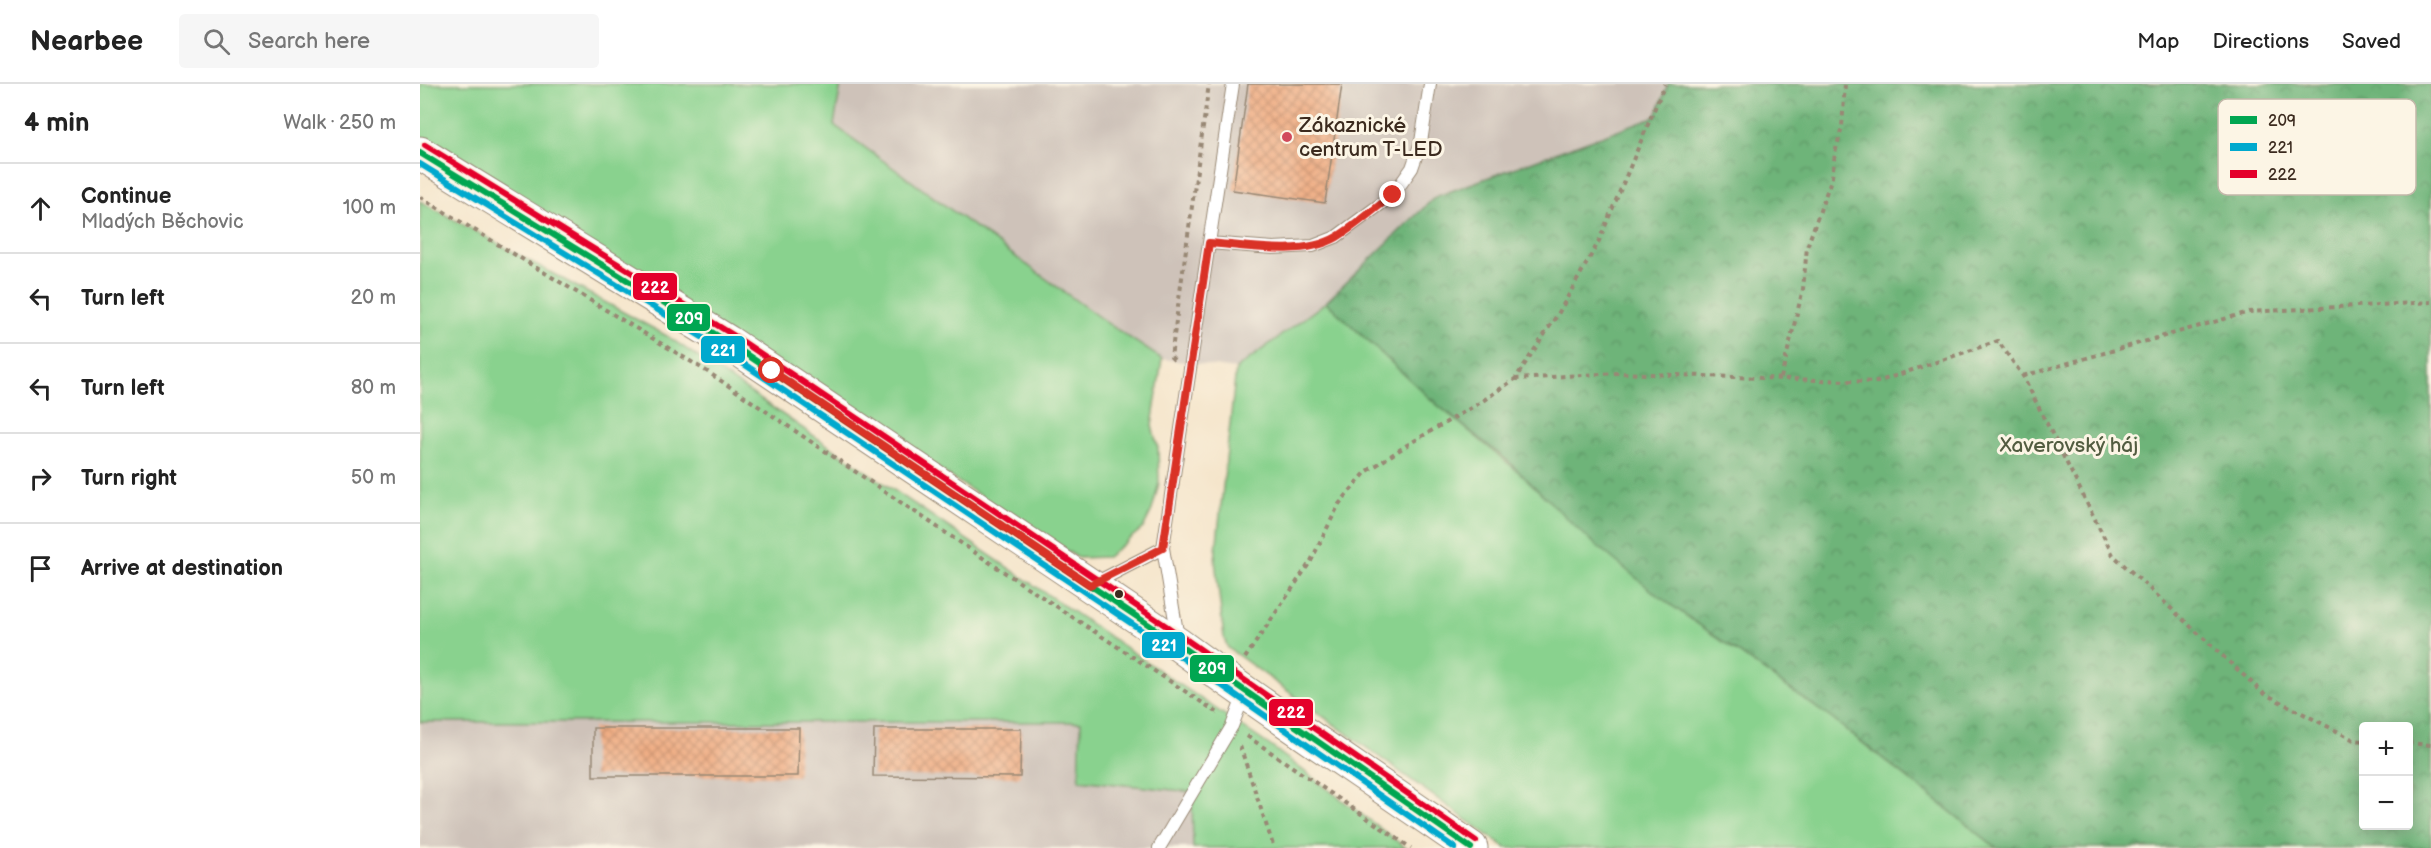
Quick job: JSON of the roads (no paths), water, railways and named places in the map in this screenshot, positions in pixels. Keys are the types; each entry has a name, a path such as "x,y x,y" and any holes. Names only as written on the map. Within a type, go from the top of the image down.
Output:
{"street":[{"path":"420,153 746,354 1179,645 1471,848"}],"lane":[{"path":"1179,645 1163,548 1233,84"},
{"path":"1209,243 1273,248 1313,246 1336,237 1393,195 1412,168 1422,142 1430,84"},
{"path":"1090,585 1163,548"},
{"path":"1159,848 1232,726 1245,693"}],"place":[{"name":"Zákaznické centrum T-LED","path":"1287,137"}],"park label":[{"name":"Xaverovský háj","path":"2069,445"}]}
